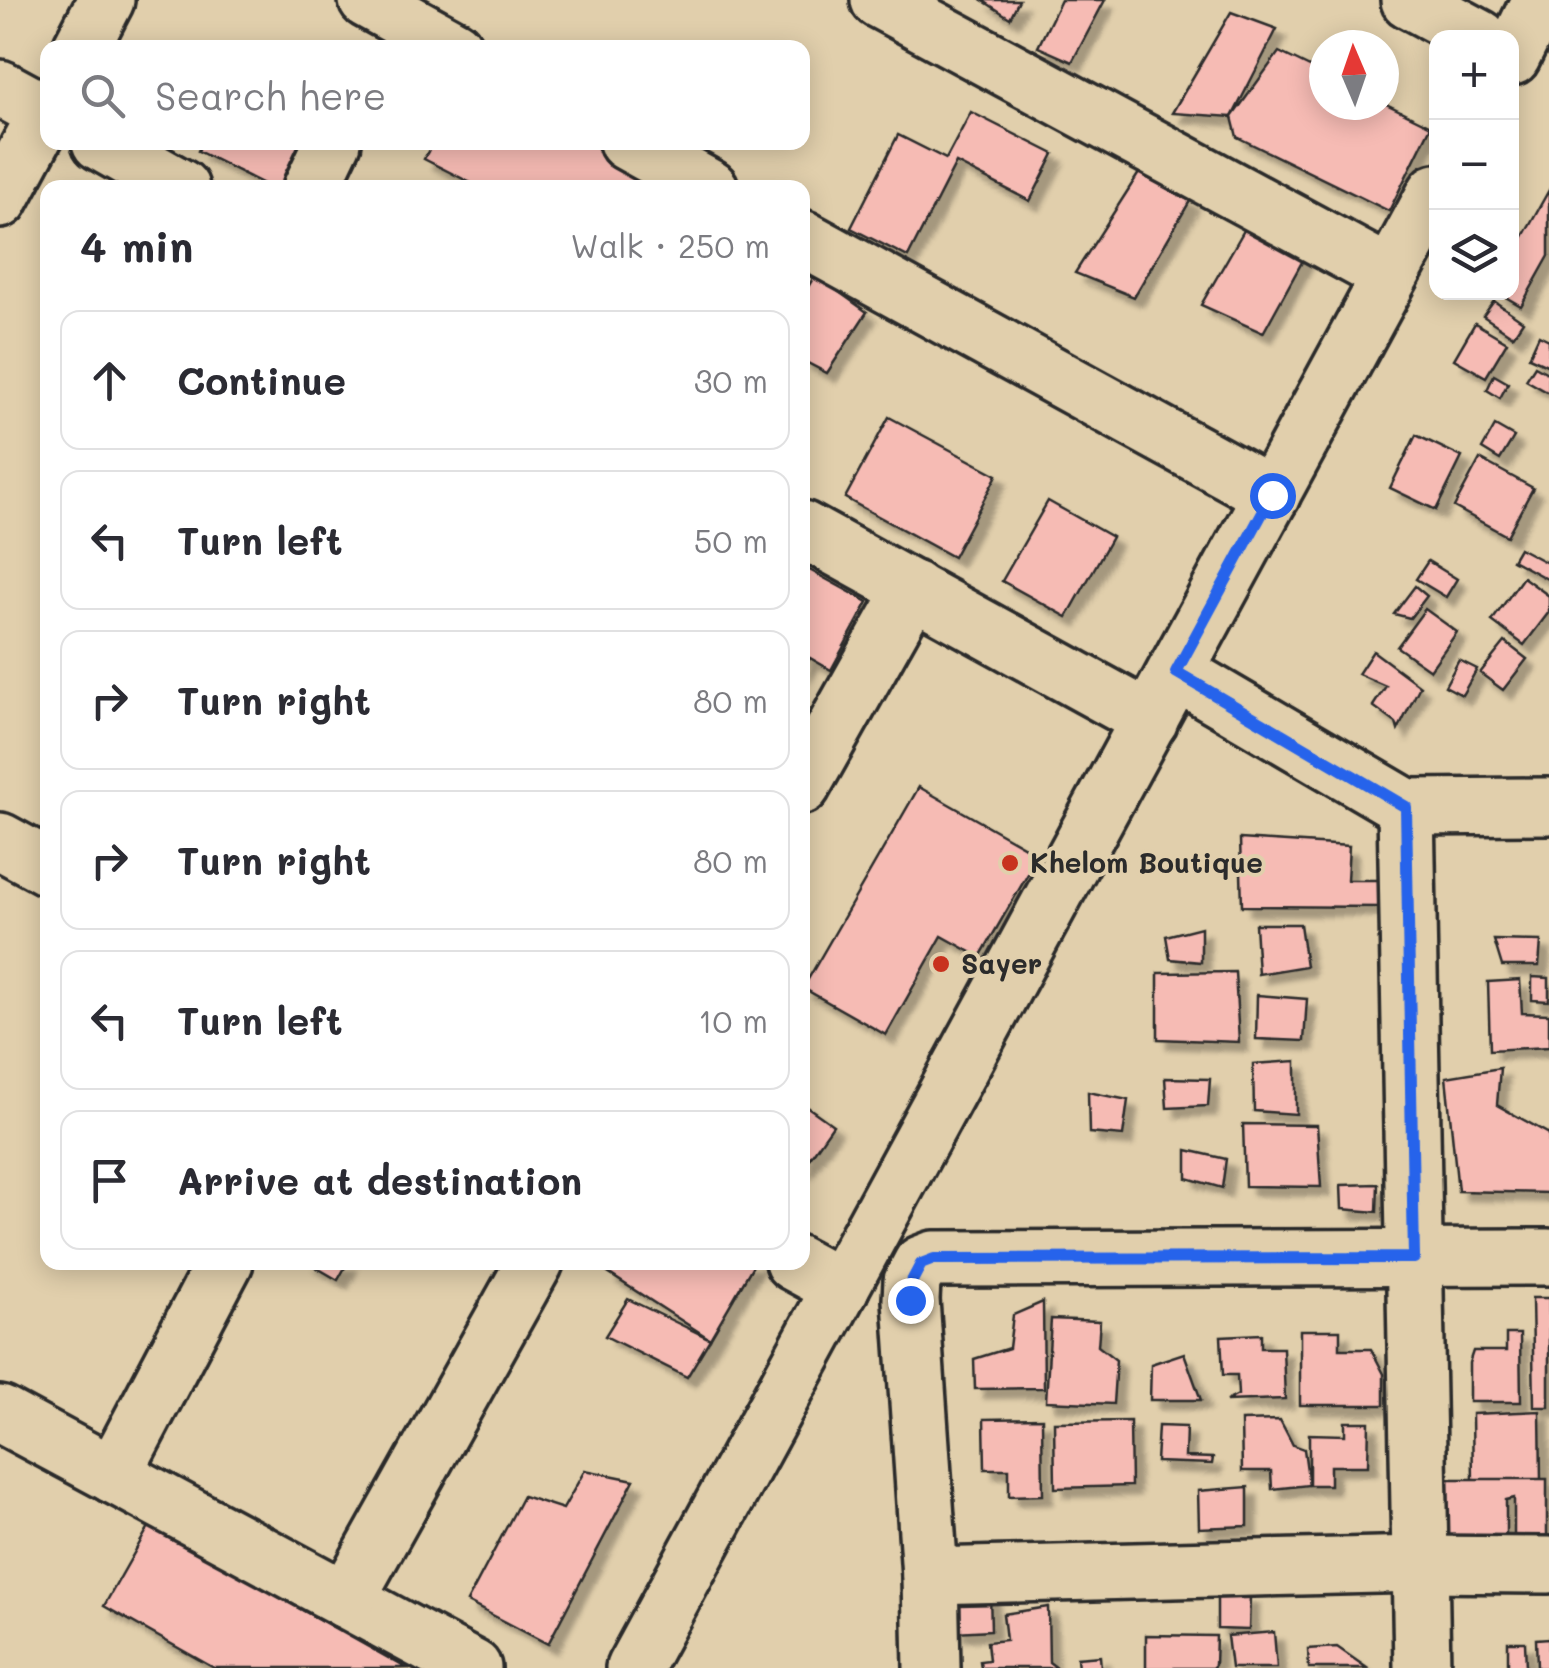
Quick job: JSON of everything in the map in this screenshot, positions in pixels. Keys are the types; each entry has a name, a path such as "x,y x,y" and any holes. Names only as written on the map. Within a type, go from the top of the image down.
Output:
{"street":[{"path":"85,40 106,0"},
{"path":"879,0 1390,275"},
{"path":"1409,0 1465,30"},
{"path":"1519,41 1540,0"},
{"path":"386,16 437,40"},
{"path":"0,88 40,109"},
{"path":"0,200 40,126"},
{"path":"114,150 168,180"},
{"path":"315,180 329,150"},
{"path":"642,150 696,180"},
{"path":"634,1668 1429,205"},
{"path":"810,242 1272,495"},
{"path":"810,532 1150,720"},
{"path":"810,772 913,589"},
{"path":"1176,672 1406,807 1549,806"},
{"path":"1406,807 1422,1668"},
{"path":"0,842 40,863"},
{"path":"932,1668 930,1576 910,1300 912,1281 921,1264 934,1259 1549,1257"},
{"path":"112,1475 221,1270"},
{"path":"346,1600 531,1270"},
{"path":"808,1270 842,1288"},
{"path":"0,1414 473,1668"},
{"path":"930,1576 1420,1564 1549,1565"}],"building":[{"path":"982,0 1019,0 1010,18"},
{"path":"1061,0 1105,0 1072,62 1038,47"},
{"path":"1231,12 1277,29 1232,117 1172,113"},
{"path":"1279,52 1309,67 1309,120 1399,120 1399,110 1429,125 1429,130 1389,211 1237,137 1232,117"},
{"path":"971,112 1054,154 1030,201 956,163 908,257 851,228 898,135 946,159"},
{"path":"309,150 295,180 256,180 198,151"},
{"path":"429,150 602,150 660,180 465,180 424,159"},
{"path":"1139,173 1190,201 1134,297 1075,273"},
{"path":"1549,190 1549,256 1521,306 1511,300 1519,300 1519,244"},
{"path":"1247,225 1308,251 1263,333 1201,305"},
{"path":"815,275 867,312 827,373 810,364 810,283"},
{"path":"1494,301 1523,321 1513,336 1483,316"},
{"path":"1475,323 1507,342 1486,377 1454,359"},
{"path":"1539,335 1549,340 1549,366 1529,357"},
{"path":"1535,366 1549,374 1549,393 1526,380"},
{"path":"1494,375 1508,383 1500,398 1487,390"},
{"path":"889,417 997,475 953,557 845,498"},
{"path":"1495,426 1514,437 1500,460 1482,449"},
{"path":"1416,435 1462,457 1436,510 1390,488"},
{"path":"1480,459 1533,488 1507,536 1454,507"},
{"path":"1048,501 1112,537 1067,617 1002,581"},
{"path":"1519,548 1549,564 1549,580 1512,560"},
{"path":"1428,561 1457,579 1446,597 1416,579"},
{"path":"810,570 868,602 831,670 810,658"},
{"path":"1523,577 1549,596 1549,612 1524,645 1492,621"},
{"path":"1415,586 1427,596 1410,618 1394,614"},
{"path":"1425,609 1457,632 1430,670 1397,647"},
{"path":"1505,642 1527,659 1503,690 1480,673"},
{"path":"1373,651 1420,686 1398,730 1396,723 1373,706 1386,686 1358,674"},
{"path":"1459,660 1477,669 1462,695 1445,686"},
{"path":"919,787 1039,855 980,957 942,936 886,1035 810,992 810,976"},
{"path":"1240,839 1349,846 1347,880 1383,880 1384,907 1242,906"},
{"path":"1255,924 1300,924 1306,966 1258,974"},
{"path":"1201,927 1201,962 1170,959 1166,936"},
{"path":"1494,940 1541,941 1539,966 1502,966"},
{"path":"1235,972 1239,1042 1158,1039 1158,973"},
{"path":"1532,977 1549,978 1549,1001 1532,1000"},
{"path":"1520,980 1522,1013 1549,1014 1549,1047 1490,1050 1488,982"},
{"path":"1257,995 1307,999 1304,1041 1256,1039"},
{"path":"1296,1061 1296,1114 1254,1111 1253,1064"},
{"path":"1500,1068 1497,1105 1549,1134 1549,1193 1458,1191 1446,1077"},
{"path":"1165,1078 1210,1079 1208,1106 1167,1108"},
{"path":"1088,1092 1128,1100 1123,1136 1089,1133"},
{"path":"810,1109 833,1125 810,1158"},
{"path":"1243,1124 1317,1125 1321,1187 1245,1186"},
{"path":"1187,1150 1226,1159 1222,1188 1187,1178"},
{"path":"1378,1184 1377,1212 1342,1209 1341,1185"},
{"path":"321,1270 344,1270 338,1280"},
{"path":"610,1270 750,1270 710,1339 608,1273"},
{"path":"1532,1298 1549,1298 1549,1407 1534,1407"},
{"path":"628,1299 710,1339 687,1377 605,1336"},
{"path":"1043,1302 1044,1388 975,1389 974,1359 1009,1348 1013,1315"},
{"path":"1051,1319 1100,1321 1098,1346 1116,1360 1113,1404 1046,1401"},
{"path":"1300,1330 1340,1330 1340,1349 1371,1349 1384,1374 1384,1405 1300,1405"},
{"path":"1261,1334 1261,1348 1283,1348 1285,1399 1226,1401 1238,1395 1237,1375 1223,1375 1221,1336"},
{"path":"1506,1334 1520,1334 1521,1402 1469,1402 1469,1363 1473,1351 1506,1351"},
{"path":"1184,1353 1201,1400 1150,1400 1151,1364"},
{"path":"1540,1411 1541,1480 1473,1482 1472,1414"},
{"path":"1042,1418 1043,1495 1009,1496 1009,1469 985,1469 984,1419"},
{"path":"1280,1420 1293,1445 1304,1449 1309,1485 1272,1489 1271,1471 1242,1471 1241,1421"},
{"path":"1130,1421 1131,1486 1055,1488 1054,1422"},
{"path":"1345,1422 1369,1422 1368,1466 1330,1466 1330,1485 1309,1485 1309,1434 1345,1435"},
{"path":"1158,1426 1186,1427 1185,1457 1213,1458 1212,1464 1156,1462"},
{"path":"585,1470 634,1480 548,1644 467,1602 523,1496 563,1509"},
{"path":"1439,1479 1547,1479 1547,1539 1514,1539 1514,1498 1506,1500 1506,1536 1439,1536"},
{"path":"1248,1487 1248,1526 1199,1528 1198,1491"},
{"path":"150,1525 406,1668 214,1668 104,1606"},
{"path":"990,1592 991,1630 955,1632 954,1594"},
{"path":"1217,1596 1250,1596 1249,1630 1217,1629"},
{"path":"1048,1607 1049,1662 1057,1668 981,1668 980,1661 989,1660 987,1642 1006,1640 1003,1614"},
{"path":"1274,1632 1277,1668 1231,1668 1227,1636"},
{"path":"1146,1635 1216,1636 1215,1665 1146,1668"},
{"path":"1549,1638 1549,1668 1537,1668 1536,1639"},
{"path":"1508,1642 1525,1642 1526,1668 1508,1668"},
{"path":"1337,1647 1367,1668 1309,1668 1308,1649"},
{"path":"1100,1656 1101,1668 1078,1668 1077,1658"}],"place":[{"name":"Khelom Boutique","path":"1010,863"},
{"name":"Sayer","path":"941,964"}],"route":[{"path":"910,1300 912,1281 921,1264 934,1259 1414,1258 1406,807 1176,672 1272,495"}]}
